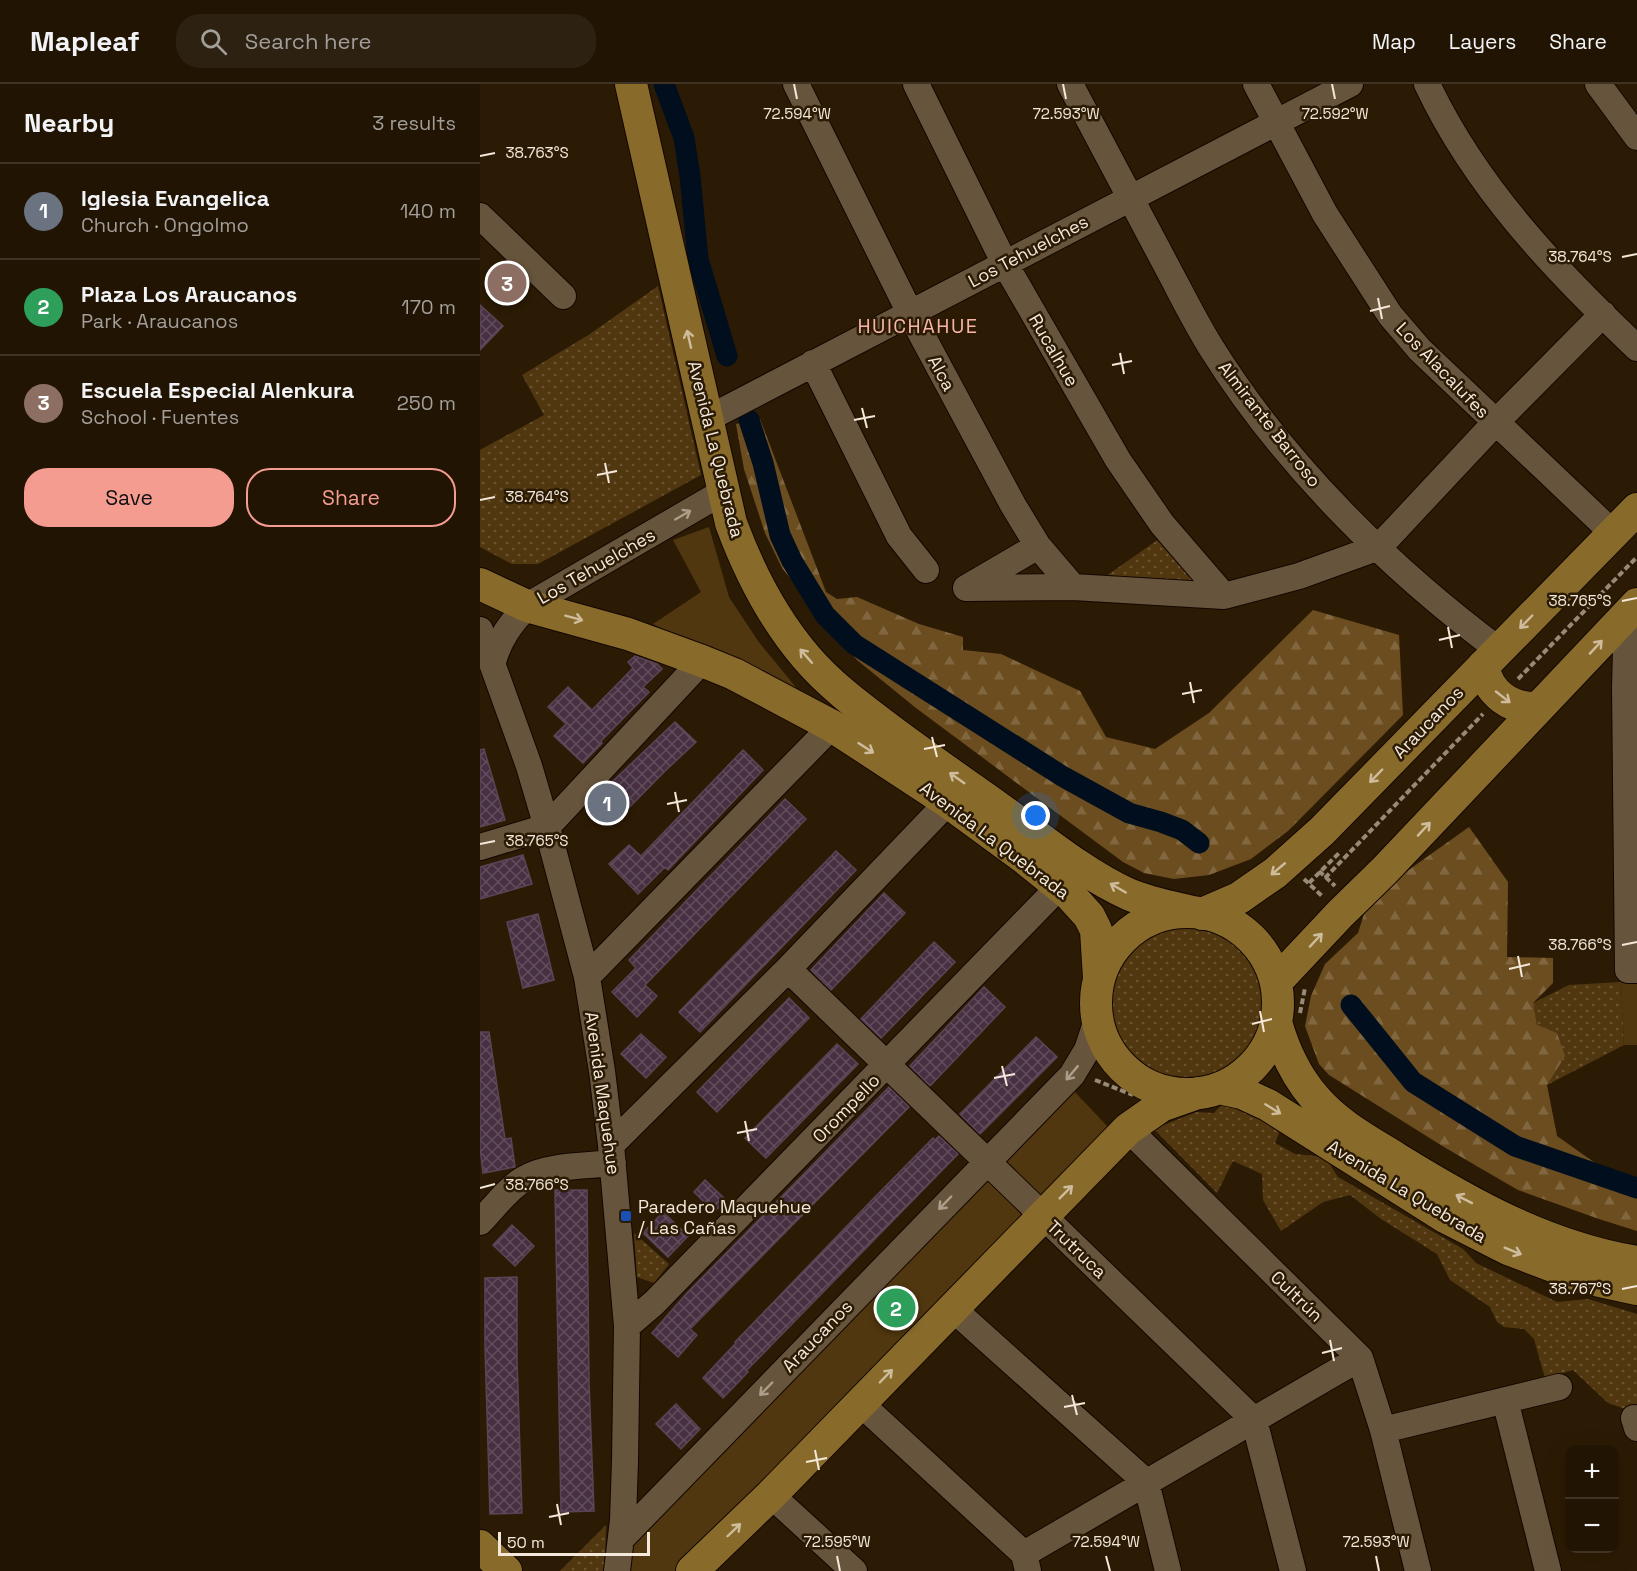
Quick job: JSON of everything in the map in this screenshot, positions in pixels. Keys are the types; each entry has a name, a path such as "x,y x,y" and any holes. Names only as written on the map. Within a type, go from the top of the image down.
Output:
{"main road":[{"name":"Avenida La Quebrada","path":"631,84 723,492 742,553 772,611 807,658 842,693 915,748 1092,873 1127,893 1153,904 1198,913"},
{"name":"Araucanos","path":"1198,913 1239,898 1322,831 1637,509"},
{"name":"Avenida La Quebrada","path":"480,585 527,606 628,634 702,661 734,674 832,726 948,802 1060,886 1089,916 1096,930 1099,978"},
{"path":"1276,982 1632,609"},
{"path":"1491,658 1489,683 1500,697 1518,706 1538,708"},
{"path":"692,1571 771,1494 1042,1216 1139,1121 1234,1081 1249,1070 1287,1020 1278,1000 1276,982 1266,958 1247,935 1222,919 1198,913 1164,915 1135,927 1114,948 1099,978 1096,1003 1097,1020 1106,1046 1114,1058 1136,1078 1163,1091 1177,1093 1208,1091"},
{"name":"Avenida La Quebrada","path":"1287,1020 1287,1056 1305,1086 1330,1114 1355,1132 1459,1197 1528,1230 1564,1244 1637,1262"},
{"name":"Avenida La Quebrada","path":"1208,1091 1242,1093 1268,1105 1445,1217 1508,1249 1582,1277 1637,1289"},
{"path":"480,1546 506,1571"}],"street":[{"name":"Alca","path":"796,84 910,313 1012,505 1038,546 1073,587"},
{"name":"Rucalhue","path":"916,84 1005,264 1098,427 1134,485 1162,524 1224,596"},
{"name":"Almirante Barroso","path":"1070,84 1211,347 1233,381 1313,482 1379,547 1463,623 1491,658"},
{"name":"Los Alacalufes","path":"1256,84 1325,214 1390,315 1420,350 1614,534"},
{"name":"Los Tehuelches","path":"707,418 1350,84"},
{"path":"1427,84 1450,127 1497,198 1547,258 1637,348"},
{"path":"1598,84 1637,137"},
{"path":"480,216 563,296"},
{"path":"1038,546 966,588 1073,587 1224,596 1299,576 1379,547 1495,423 1603,314"},
{"path":"813,363 899,536 926,570"},
{"name":"Los Tehuelches","path":"490,672 504,633 527,606 723,492"},
{"path":"1632,609 1633,970"},
{"name":"Avenida Maquehue","path":"480,630 490,672 529,766 587,977 612,1154 627,1326 626,1461 618,1571"},
{"path":"480,847 547,827 702,661"},
{"path":"587,977 832,726"},
{"path":"480,1222 516,1185 529,1176 612,1154 948,802"},
{"name":"Orompello","path":"627,1326 654,1303 1060,886"},
{"name":"Trutruca","path":"788,969 1254,1420"},
{"name":"Araucanos","path":"621,1539 1077,1067 1087,1050 1097,1020"},
{"name":"Cultrún","path":"1139,1121 1360,1358 1383,1430 1418,1571"},
{"path":"952,1308 1146,1482 1168,1571"},
{"path":"860,1403 1026,1562 1146,1482 1360,1358"},
{"path":"1383,1430 1559,1388"},
{"path":"1505,1400 1548,1571"},
{"path":"1254,1420 1293,1571"},
{"path":"771,1494 854,1571"}],"path":[{"path":"1325,878 1637,556"},
{"path":"1293,856 1325,878 1346,908"},
{"path":"1293,856 1346,908"},
{"path":"1287,1020 1310,980"},
{"path":"1077,1067 1098,1082 1138,1097 1139,1121"}],"shaded area":[{"path":"658,286 701,475 538,564 512,564 480,547 480,450 544,415 522,375 590,334"},
{"path":"709,527 729,597 758,641 808,702 653,624 701,592 673,540"},
{"path":"1159,539 1200,587 1099,581"},
{"path":"1187,921 1218,927 1245,945 1263,972 1269,1003 1263,1034 1245,1061 1218,1079 1187,1085 1156,1079 1129,1061 1111,1034 1105,1003 1111,972 1129,945 1156,927"},
{"path":"1621,982 1624,1045 1547,1085 1533,1003 1569,985"},
{"path":"1621,982 1637,982 1637,1045 1624,1045"},
{"path":"1073,1090 1109,1128 677,1571 621,1571 623,1550"},
{"path":"1225,1101 1283,1123 1275,1143 1295,1154 1325,1157 1338,1177 1463,1249 1476,1263 1557,1302 1588,1299 1637,1314 1637,1413 1608,1403 1573,1370 1545,1378 1534,1339 1524,1329 1504,1327 1497,1322 1490,1307 1450,1280 1437,1254 1381,1219 1350,1195 1323,1202 1281,1231 1263,1200 1262,1174 1233,1161 1217,1193 1154,1129 1196,1112 1214,1113"},
{"path":"634,1233 669,1264 654,1283 637,1277"},
{"path":"606,1525 605,1571 560,1571"}],"green space":[{"path":"760,419 826,592 837,599 857,597 919,624 963,637 963,650 1001,654 1080,691 1106,737 1155,749 1209,713 1313,610 1399,635 1403,715 1288,831 1251,859 1209,875 1174,879 1144,873 1123,862 916,708 857,660 782,568 765,533 744,469 736,424"},
{"path":"1469,827 1508,882 1507,957 1553,958 1553,983 1533,1003 1537,1025 1557,1033 1565,1056 1547,1085 1557,1136 1626,1185 1637,1188 1637,1231 1518,1190 1329,1075 1319,1064 1305,1026 1311,996 1325,964 1358,933 1365,911 1375,894"}],"building":[{"path":"480,305 503,326 480,350"},
{"path":"635,656 657,664 662,669 643,687 649,692 583,763 554,736 566,724 548,707 568,687 592,710 633,668 628,662"},
{"path":"675,722 696,742 615,822 592,801"},
{"path":"484,749 505,820 480,827 480,750"},
{"path":"743,750 763,770 668,870 665,867 638,894 609,864 629,845 641,856"},
{"path":"785,799 806,819 645,985 657,996 637,1017 612,992 636,968 629,960"},
{"path":"836,851 856,870 700,1032 679,1012"},
{"path":"523,855 532,884 480,899 480,867"},
{"path":"884,893 905,913 831,990 811,970"},
{"path":"538,914 554,980 523,988 507,922"},
{"path":"934,942 955,962 881,1038 861,1019"},
{"path":"984,987 1005,1007 930,1086 910,1066"},
{"path":"789,998 809,1018 717,1112 697,1092"},
{"path":"480,1032 489,1032 505,1139 511,1138 515,1167 483,1173 480,1148"},
{"path":"641,1034 666,1057 646,1078 621,1054"},
{"path":"1036,1037 1057,1057 980,1134 960,1114"},
{"path":"837,1044 858,1064 766,1158 745,1138"},
{"path":"889,1087 909,1107 690,1329 697,1335 678,1357 652,1333 687,1293"},
{"path":"939,1136 958,1154 746,1371 748,1372 723,1398 703,1378 874,1198 933,1138 935,1140"},
{"path":"705,1180 726,1200 714,1212 694,1192"},
{"path":"555,1190 587,1190 589,1383 594,1511 561,1512"},
{"path":"663,1212 688,1236 668,1257 643,1233"},
{"path":"512,1225 534,1246 515,1266 493,1245"},
{"path":"517,1277 522,1513 490,1514 485,1278"},
{"path":"676,1404 700,1429 681,1449 656,1424"}],"waterway":[{"path":"664,84 684,138 698,259 727,356"},
{"path":"749,420 763,463 780,535 792,561 825,615 854,644 1062,776 1129,813 1182,830 1199,843"},
{"path":"1351,1005 1413,1082 1515,1146 1637,1188"}],"place":[{"name":"Escuela Especial Alenkura","path":"507,283"},
{"name":"Iglesia Evangelica","path":"607,803"},
{"name":"Paradero Maquehue / Las Cañas","path":"626,1216"},
{"name":"Plaza Los Araucanos","path":"896,1308"}],"district":[{"name":"HUICHAHUE","path":"918,326"}]}
